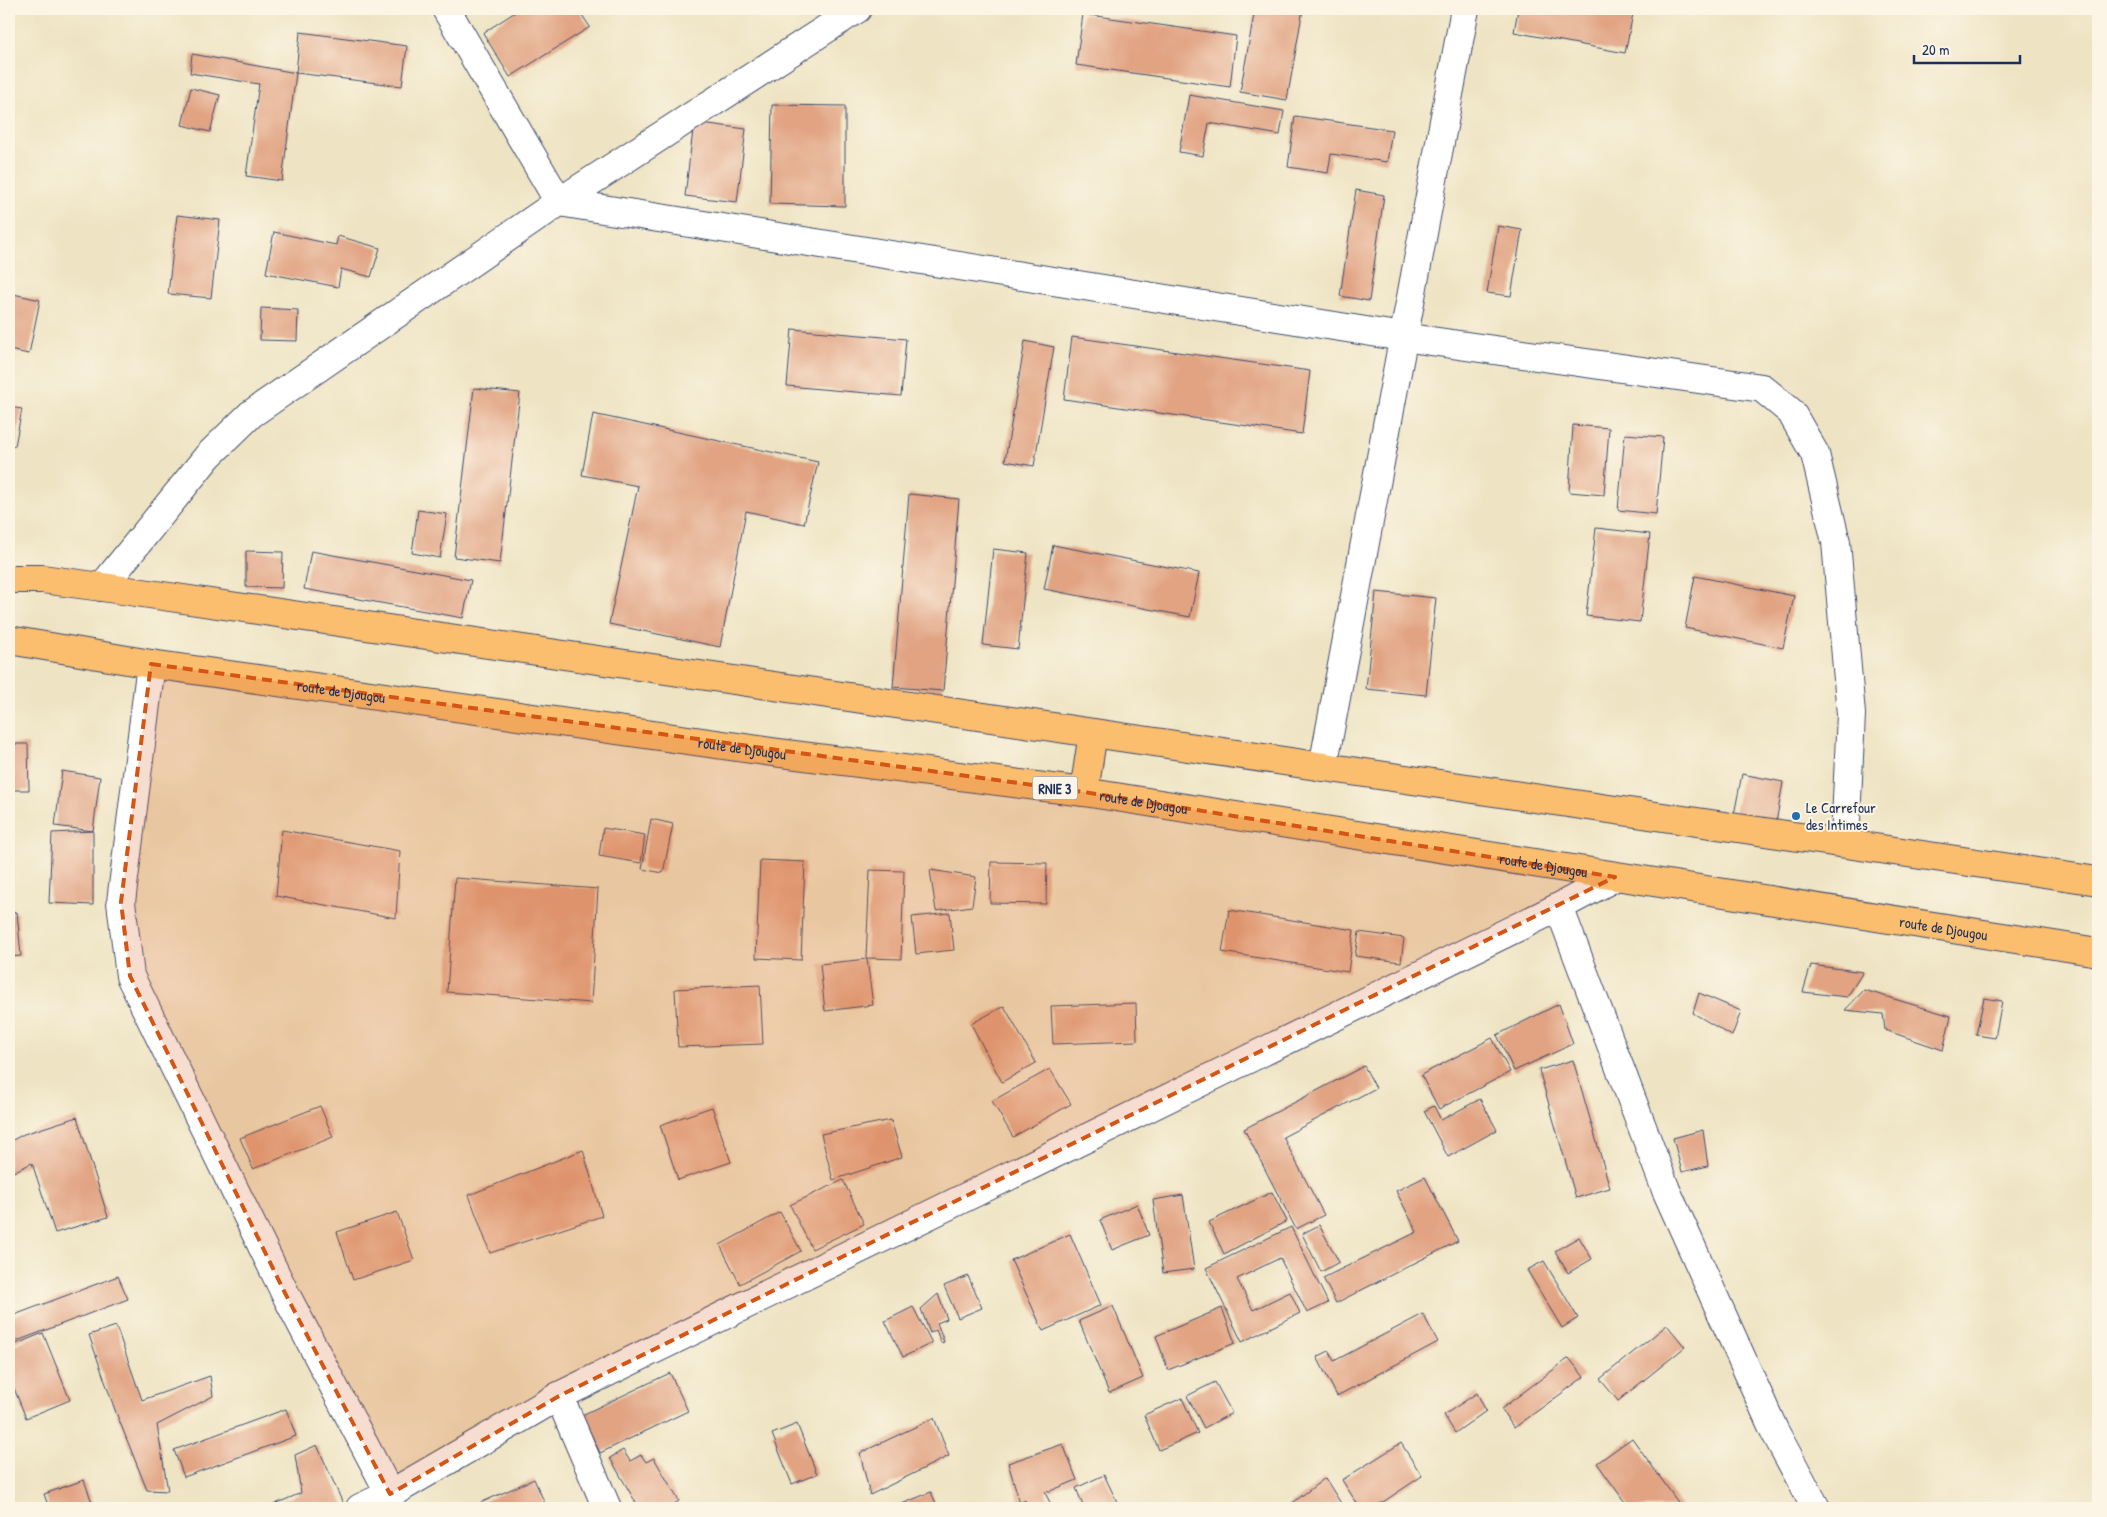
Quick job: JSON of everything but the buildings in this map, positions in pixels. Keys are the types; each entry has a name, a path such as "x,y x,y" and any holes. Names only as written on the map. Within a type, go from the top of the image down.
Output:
{"highway":[{"path":"9,579 42,579 102,587 2098,880"},
{"name":"route de Djougou","path":"9,640 151,664 772,752 1084,792 2098,952"},
{"path":"1084,792 1093,733"}],"street":[{"path":"102,587 208,456 251,414 559,202 857,9"},
{"path":"1323,767 1465,9"},
{"path":"453,12 559,202"},
{"path":"559,202 1404,337 1762,388 1791,412 1814,454 1836,542 1851,714 1845,842"},
{"path":"151,664 120,902 130,976 285,1294 390,1494"},
{"path":"360,1508 390,1494 559,1396 1559,907 1615,876"},
{"path":"1559,907 1666,1190 1774,1430 1816,1508"},
{"path":"559,1396 607,1508"}],"highlighted area":[{"path":"151,664 1084,792 1615,877 559,1396 390,1494 285,1293 130,976 121,902"}],"place":[{"name":"Le Carrefour des Intimes","path":"1796,816"}]}
